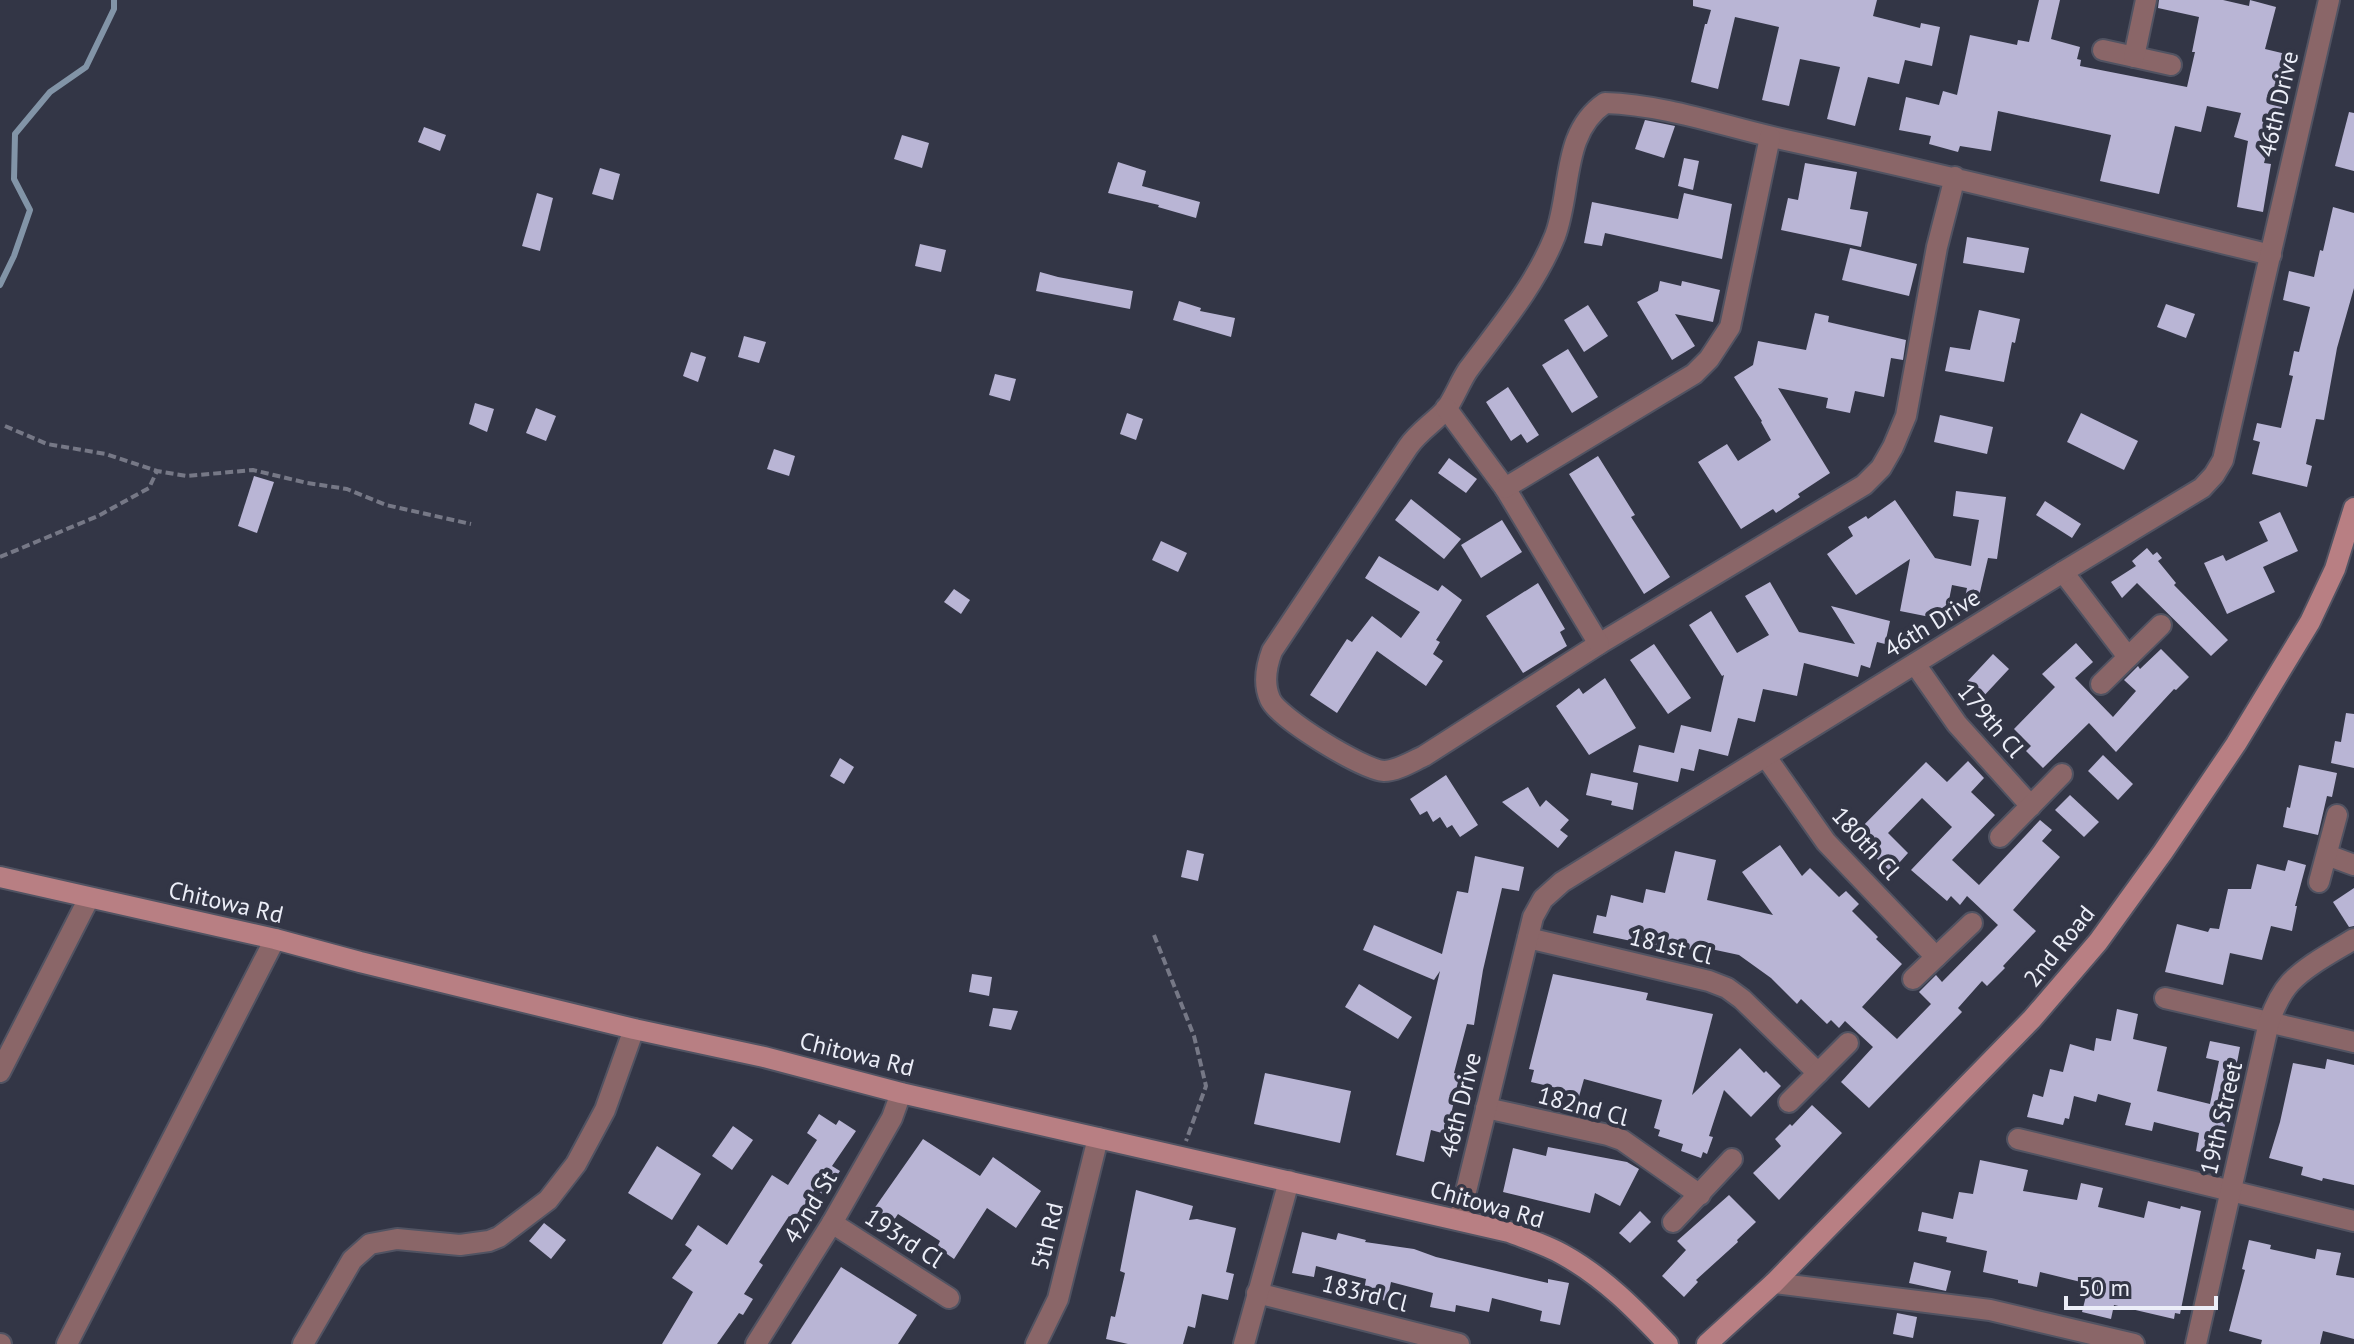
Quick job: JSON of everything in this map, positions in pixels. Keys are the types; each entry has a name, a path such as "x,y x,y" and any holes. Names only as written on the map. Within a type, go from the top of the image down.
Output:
{"street":[{"path":"2134,57 2146,0"},
{"name":"46th Drive","path":"1459,1220 1533,917 1543,899 1562,882 2202,488 2214,475 2223,460 2329,0"},
{"path":"2103,50 2171,65"},
{"path":"1955,177 1937,247 1906,416 1881,468 1864,485 1599,644 1424,756 1386,771 1352,761 1283,714 1271,701 1266,668 1272,651 1418,433 1446,408 1537,275 1562,214 1572,150 1584,121 1605,103 1638,104 1690,114 1770,137 1955,177 2271,255"},
{"path":"1505,488 1694,374 1715,352 1730,327 1770,137"},
{"path":"1446,408 1505,488 1599,644"},
{"name":"2nd Road","path":"1707,1344 1774,1283 2032,1019 2098,942 2236,744 2310,622 2335,569 2354,508"},
{"path":"2063,572 2128,657"},
{"path":"2101,684 2161,625"},
{"name":"179th Cl","path":"1915,664 1957,724 2031,806"},
{"name":"180th Cl","path":"1766,757 1826,842 1936,957"},
{"path":"2000,837 2062,774"},
{"path":"2319,882 2337,815"},
{"path":"2327,855 2354,865"},
{"name":"Chitowa Rd","path":"0,877 275,939 374,966 764,1057 901,1093 1509,1232 1561,1253 1605,1281 1668,1344"},
{"path":"0,1072 89,898"},
{"path":"1913,979 1972,923"},
{"name":"181st Cl","path":"1528,938 1709,981 1727,988 1818,1073"},
{"path":"67,1344 275,939"},
{"name":"19th Street","path":"2196,1344 2269,1022 2277,1000 2291,982 2354,939"},
{"path":"2165,998 2354,1042"},
{"path":"303,1344 352,1260 370,1244 397,1239 460,1245 489,1241 499,1237 548,1200 576,1164 605,1110 634,1029"},
{"path":"1789,1102 1848,1043"},
{"name":"42nd St","path":"756,1344 832,1223 892,1118 901,1093"},
{"name":"182nd Cl","path":"1486,1108 1622,1140 1700,1195"},
{"name":"5th Rd","path":"1036,1344 1058,1299 1098,1138"},
{"path":"2018,1139 2354,1221"},
{"path":"1673,1222 1732,1159"},
{"path":"1244,1344 1289,1181"},
{"name":"193rd Cl","path":"832,1223 949,1298"},
{"path":"1774,1283 1990,1310 2134,1344"},
{"name":"183rd Cl","path":"1257,1293 1459,1344"}],"path":[{"path":"5,426 47,444 106,454 157,471 187,476 253,470 347,489 386,505 471,524"},
{"path":"0,557 98,516 149,488 157,471"},
{"path":"1154,935 1194,1036 1206,1086 1181,1157"}],"building":[{"path":"1693,0 1877,0 1873,16 1920,28 1921,23 1940,27 1932,66 1905,60 1899,84 1868,77 1855,126 1827,119 1840,67 1800,59 1789,106 1762,100 1779,27 1735,17 1718,89 1691,82 1711,10 1693,6"},
{"path":"2039,0 2060,0 2051,39 2080,47 2077,59 2081,60 2080,66 2187,87 2199,17 2158,8 2159,0 2223,0 2249,6 2250,0 2276,7 2265,49 2290,55 2282,92 2286,92 2264,163 2271,164 2263,212 2237,207 2248,141 2234,137 2241,113 2207,106 2201,132 2175,126 2159,194 2100,181 2111,135 1998,111 1991,151 1960,146 1958,152 1929,144 1931,136 1899,130 1906,97 1939,105 1943,91 1957,95 1970,35 2017,45 2018,40 2029,42"},
{"path":"2349,112 2354,113 2354,171 2335,166"},
{"path":"1645,120 1675,126 1664,158 1635,149"},
{"path":"424,127 446,135 440,151 418,142"},
{"path":"902,135 929,143 922,168 894,159"},
{"path":"1684,158 1699,161 1693,190 1678,186"},
{"path":"1118,162 1146,171 1142,186 1200,202 1196,218 1108,193"},
{"path":"1805,163 1857,172 1850,209 1868,212 1861,247 1781,230 1788,198 1798,200"},
{"path":"600,168 620,174 613,200 592,194"},
{"path":"537,193 553,198 540,251 522,246"},
{"path":"1684,193 1732,204 1722,259 1605,233 1602,246 1584,243 1592,202 1678,219"},
{"path":"2333,207 2354,213 2354,288 2337,348 2324,420 2316,419 2306,464 2312,466 2307,487 2252,474 2260,442 2253,440 2257,423 2281,428 2293,376 2289,375 2294,351 2299,352 2310,307 2283,300 2289,271 2314,277"},
{"path":"1967,237 2029,248 2024,273 1963,263"},
{"path":"920,244 946,250 941,272 915,266"},
{"path":"1850,248 1917,264 1909,296 1842,280"},
{"path":"1040,272 1133,291 1130,309 1036,291"},
{"path":"1660,281 1681,286 1682,281 1720,290 1713,322 1675,314 1695,346 1672,360 1637,302 1658,291"},
{"path":"1179,301 1201,308 1200,311 1235,318 1231,337 1173,320"},
{"path":"2166,304 2195,314 2186,338 2157,327"},
{"path":"1588,305 1608,336 1584,352 1564,320"},
{"path":"1979,310 2020,319 2004,382 1945,371 1950,347 1970,350"},
{"path":"1815,313 1829,316 1828,322 1906,340 1903,360 1891,358 1884,397 1855,391 1850,413 1826,408 1828,398 1778,388 1830,473 1776,513 1773,509 1741,529 1698,462 1727,444 1738,461 1771,440 1734,377 1753,365 1758,341 1806,350"},
{"path":"744,336 766,342 759,363 738,357"},
{"path":"1568,349 1598,397 1572,413 1542,365"},
{"path":"691,352 706,357 698,382 683,376"},
{"path":"995,374 1016,379 1010,401 989,395"},
{"path":"1508,387 1539,435 1527,443 1521,434 1511,441 1486,402"},
{"path":"475,403 494,409 487,432 469,424"},
{"path":"536,408 556,416 546,441 526,433"},
{"path":"1127,413 1143,419 1136,440 1120,434"},
{"path":"2081,413 2138,441 2124,470 2067,442"},
{"path":"1940,415 1993,427 1987,454 1934,442"},
{"path":"774,449 795,456 789,476 767,469"},
{"path":"1598,456 1635,515 1631,517 1670,577 1644,594 1569,474"},
{"path":"1449,458 1477,479 1466,493 1438,473"},
{"path":"254,476 274,482 257,533 238,526"},
{"path":"1956,491 2006,497 1997,559 1988,558 1976,609 1963,607 1967,588 1952,585 1945,620 1900,611 1910,559 1856,595 1827,554 1853,536 1848,527 1866,516 1868,519 1895,500 1935,558 1971,566 1979,520 1953,516"},
{"path":"1411,499 1461,539 1444,559 1395,520"},
{"path":"2045,501 2081,524 2072,538 2036,515"},
{"path":"2280,512 2298,551 2263,567 2275,592 2227,614 2204,563 2223,555 2226,561 2268,541 2259,522"},
{"path":"1502,520 1522,552 1481,578 1461,545"},
{"path":"1161,541 1187,553 1178,572 1152,560"},
{"path":"2147,548 2153,555 2157,552 2162,558 2158,561 2176,583 2174,585 2228,640 2211,656 2137,583 2122,598 2111,582 2136,566 2132,561"},
{"path":"1379,556 1438,591 1442,585 1462,600 1436,640 1440,642 1433,654 1443,661 1426,686 1377,651 1337,713 1310,695 1347,639 1352,642 1372,616 1401,638 1420,612 1365,578"},
{"path":"1770,582 1799,632 1855,644 1831,606 1890,621 1885,644 1877,642 1870,668 1861,665 1858,677 1804,663 1797,696 1763,689 1755,722 1738,718 1728,756 1699,749 1694,771 1681,768 1678,782 1633,772 1639,745 1674,753 1681,725 1711,732 1724,675 1689,625 1711,611 1737,653 1769,635 1745,596"},
{"path":"1538,583 1565,629 1560,632 1567,646 1523,673 1486,616"},
{"path":"954,589 970,600 961,614 944,602"},
{"path":"2076,643 2093,662 2075,678 2113,717 2136,691 2124,680 2161,649 2189,677 2116,752 2089,723 2043,768 2026,751 2031,746 2014,729 2055,687 2042,674"},
{"path":"1654,644 1691,698 1668,714 1630,660"},
{"path":"1993,654 2009,669 1980,700 1964,685"},
{"path":"1605,678 1636,728 1589,755 1556,706 1579,688 1583,694"},
{"path":"2346,713 2354,714 2354,768 2331,763 2335,741 2341,742"},
{"path":"2103,755 2133,784 2118,800 2088,771"},
{"path":"840,758 854,767 844,784 830,776"},
{"path":"1968,761 1984,778 1971,792 1995,815 1952,860 1979,885 2040,820 2052,830 2042,841 2060,857 2013,910 2036,931 1987,986 1982,981 1958,1008 1962,1012 1869,1108 1841,1082 1873,1047 1845,1021 1839,1028 1831,1020 1827,1024 1801,999 1797,1004 1771,978 1739,955 1697,946 1696,951 1661,942 1660,947 1593,933 1597,915 1606,917 1611,895 1643,903 1646,889 1665,893 1675,851 1716,860 1707,900 1773,915 1742,872 1780,845 1802,876 1810,868 1839,897 1846,891 1859,904 1852,911 1902,964 1862,1007 1897,1039 1931,1004 1919,992 1936,975 1942,982 1998,925 1967,896 1960,905 1951,896 1947,901 1911,870 1952,827 1922,798 1888,833 1908,853 1891,872 1853,836 1926,762 1947,782"},
{"path":"2299,765 2337,773 2332,797 2327,796 2318,835 2283,827"},
{"path":"1591,773 1638,783 1633,810 1586,795"},
{"path":"1446,775 1478,825 1460,837 1452,825 1447,828 1440,817 1433,822 1427,811 1420,815 1410,799"},
{"path":"1528,787 1540,807 1546,800 1569,820 1560,830 1568,836 1558,848 1502,802"},
{"path":"2070,795 2099,822 2084,837 2055,810"},
{"path":"1187,850 1204,854 1198,881 1181,877"},
{"path":"1475,856 1524,867 1519,891 1502,888 1474,1025 1467,1024 1454,1073 1460,1075 1452,1110 1460,1112 1453,1136 1431,1130 1424,1162 1396,1155 1440,971 1434,980 1363,950 1374,925 1442,954 1457,891 1468,893"},
{"path":"2288,860 2306,865 2292,931 2271,926 2262,960 2230,953 2223,985 2165,972 2177,924 2208,932 2210,928 2219,929 2228,889 2251,889 2257,864 2285,871"},
{"path":"2354,888 2354,926 2349,927 2333,902"},
{"path":"972,974 992,977 989,996 969,992"},
{"path":"1553,974 1648,993 1646,1000 1713,1014 1692,1095 1740,1048 1781,1086 1751,1117 1724,1090 1709,1136 1713,1137 1707,1154 1703,1152 1701,1158 1681,1151 1683,1144 1658,1136 1660,1130 1654,1128 1662,1100 1584,1079 1578,1100 1556,1095 1557,1088 1531,1082 1534,1070 1529,1069"},
{"path":"1359,984 1412,1017 1398,1039 1345,1007"},
{"path":"993,1008 1018,1011 1011,1030 989,1026"},
{"path":"2117,1009 2138,1014 2133,1039 2167,1047 2157,1091 2210,1104 2219,1061 2206,1058 2210,1041 2240,1047 2220,1151 2213,1149 2212,1155 2196,1151 2199,1133 2154,1122 2152,1131 2125,1125 2131,1103 2098,1094 2096,1102 2074,1096 2069,1119 2065,1118 2063,1125 2027,1117 2033,1094 2043,1097 2050,1069 2063,1072 2070,1044 2094,1051 2096,1038 2111,1041"},
{"path":"2327,1059 2354,1065 2354,1185 2301,1175 2303,1167 2269,1158 2293,1063 2325,1069"},
{"path":"1265,1073 1351,1091 1340,1143 1254,1124"},
{"path":"1812,1105 1842,1133 1779,1200 1753,1173 1781,1146 1775,1139"},
{"path":"819,1114 836,1125 839,1120 856,1131 832,1166 840,1171 824,1195 815,1189 795,1220 789,1216 759,1262 763,1265 744,1294 753,1299 743,1315 739,1313 717,1344 662,1344 693,1292 672,1278 692,1250 685,1245 698,1225 727,1245 772,1175 788,1185 817,1140 807,1133"},
{"path":"733,1126 753,1140 732,1170 712,1156"},
{"path":"923,1139 980,1176 993,1157 1041,1191 1016,1228 987,1208 954,1259 937,1247 940,1241 898,1214 888,1229 869,1216"},
{"path":"657,1146 701,1174 672,1220 628,1193"},
{"path":"1548,1147 1627,1162 1639,1169 1620,1206 1595,1193 1590,1213 1503,1192 1513,1148 1546,1156"},
{"path":"1980,1160 2028,1170 2023,1191 2077,1200 2081,1183 2103,1188 2098,1207 2144,1218 2148,1201 2201,1211 2180,1314 2175,1313 2174,1319 2114,1305 2111,1319 2082,1312 2089,1284 2040,1272 2037,1287 2018,1283 2018,1280 1983,1272 1987,1251 1946,1242 1947,1237 1918,1231 1922,1212 1953,1219 1959,1192 1973,1194"},
{"path":"1136,1190 1193,1206 1189,1220 1236,1228 1226,1272 1234,1274 1228,1300 1202,1294 1195,1328 1188,1326 1183,1344 1128,1344 1106,1339 1111,1316 1115,1317 1125,1273 1120,1271"},
{"path":"1729,1195 1756,1222 1696,1280 1698,1282 1684,1297 1662,1276 1686,1250 1677,1241"},
{"path":"1640,1211 1651,1222 1630,1243 1619,1233"},
{"path":"544,1223 566,1240 551,1259 529,1241"},
{"path":"1302,1232 1336,1240 1338,1233 1365,1242 1414,1249 1548,1283 1548,1279 1569,1283 1560,1325 1540,1321 1542,1311 1492,1298 1489,1312 1456,1305 1455,1312 1430,1307 1433,1293 1391,1282 1387,1301 1363,1296 1366,1279 1316,1266 1314,1277 1292,1273"},
{"path":"2249,1240 2271,1245 2270,1249 2315,1259 2317,1249 2341,1253 2336,1275 2354,1278 2354,1339 2323,1331 2320,1344 2261,1344 2262,1340 2229,1331 2245,1270 2242,1269"},
{"path":"1914,1262 1951,1271 1946,1291 1909,1283"},
{"path":"841,1267 917,1315 898,1344 791,1344"},
{"path":"1897,1313 1917,1317 1913,1338 1893,1334"}],"waterway":[{"path":"0,285 30,210 14,179 15,134 50,92 86,67 114,9 114,0"}]}
